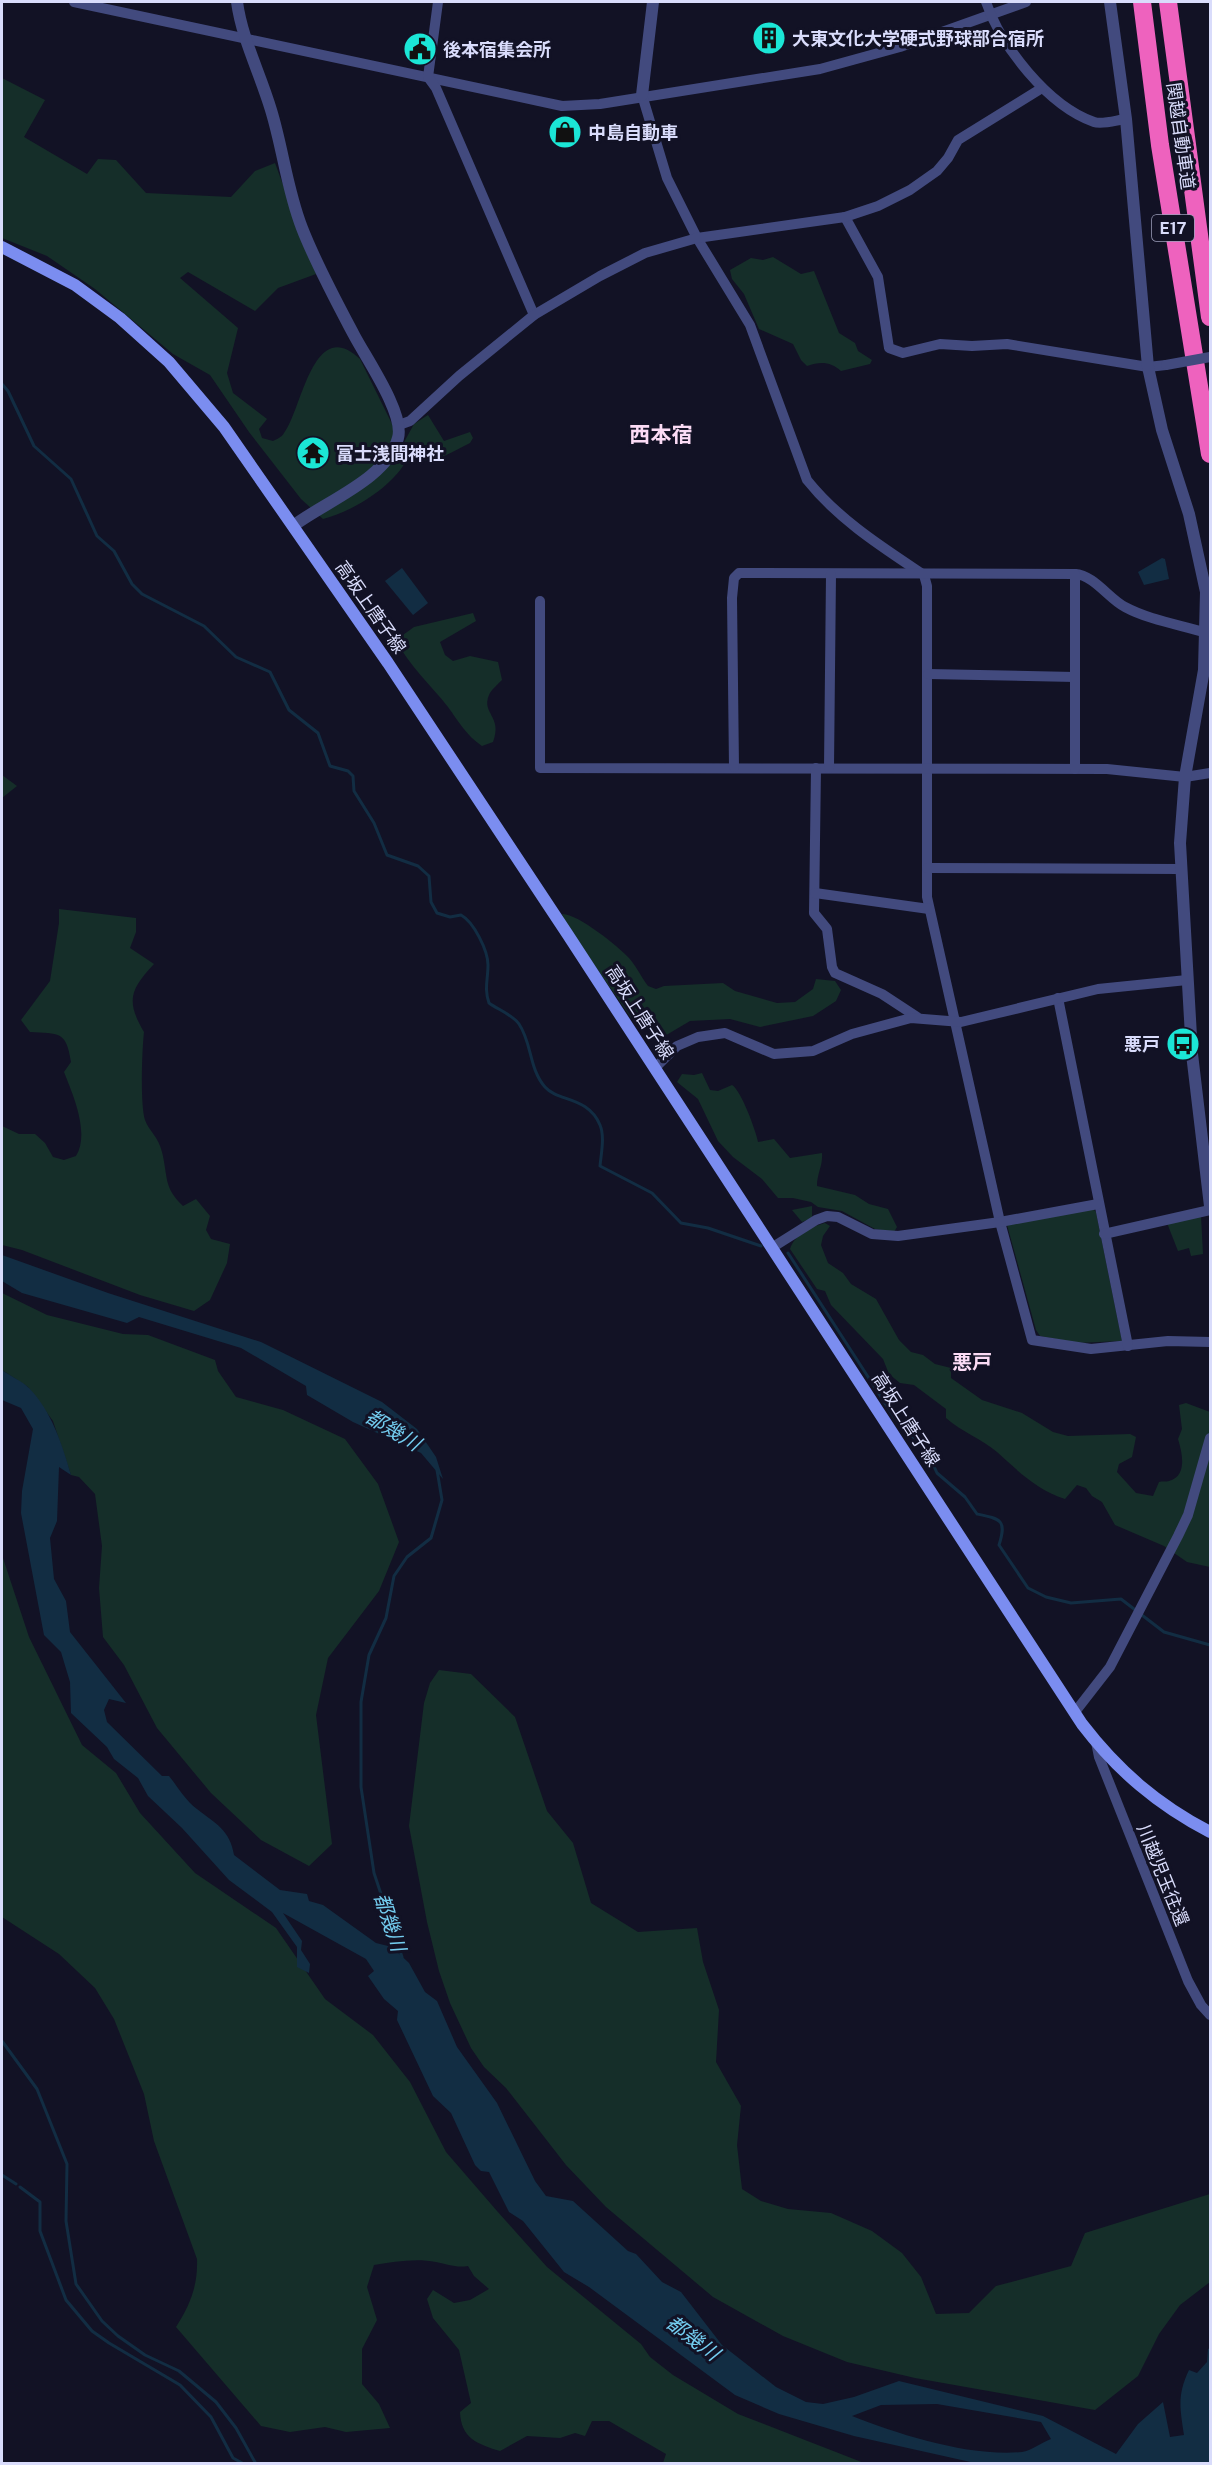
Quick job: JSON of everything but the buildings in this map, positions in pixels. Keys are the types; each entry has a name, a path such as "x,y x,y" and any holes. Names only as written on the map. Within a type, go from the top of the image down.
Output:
{"highway":[{"name":"関越自動車道","path":"1142,2 1160,145 1210,454"},
{"name":"関越自動車道","path":"1168,2 1210,317"}],"main road":[{"name":"高坂上唐子線","path":"2,247 44,267 83,290 120,318 162,356 212,411 388,663 1096,1742 1143,1791 1177,1815 1210,1832"}],"street":[{"path":"74,2 245,36 562,106 600,104 642,95 820,69 900,47 1026,2"},
{"path":"237,2 245,36 271,110 302,227 392,406 399,425 395,447 384,465 293,526"},
{"path":"438,2 428,78 436,88 534,315"},
{"path":"654,2 642,95 667,178 698,238 750,325 807,480 820,496 862,534 924,575 927,586 929,909 1000,1222 1032,1340 1091,1349 1168,1341 1210,1342"},
{"path":"986,2 994,25 1042,88 1062,105 1096,123 1126,118"},
{"path":"1104,1234 1210,1208 1192,1054 1180,869 1180,827 1185,777 1204,670 1207,633 1206,592 1148,367 1126,118 1110,2"},
{"path":"399,425 410,421 459,376 534,315 645,253 698,238 845,218 910,190 937,171 958,140 1042,88"},
{"path":"845,218 878,277 889,348 892,351 903,353 940,344 972,346 1007,344 1148,367 1210,357"},
{"path":"734,767 734,578 739,573 1075,574 1089,579 1116,602 1133,611 1207,633"},
{"path":"829,768 831,574"},
{"path":"1075,574 1075,769"},
{"path":"540,602 540,768 1075,769 1140,771 1185,777 1210,773"},
{"path":"927,674 1075,678"},
{"path":"816,768 814,913 827,929 829,953 835,973 882,994 917,1017"},
{"path":"927,868 1180,869"},
{"path":"815,893 929,909"},
{"path":"655,1068 677,1046 698,1037 725,1033 766,1052 813,1051 852,1034 917,1017 954,1022 1098,989 1187,980"},
{"path":"1058,998 1128,1346"},
{"path":"773,1247 816,1220 827,1216 838,1217 883,1236 1000,1222 1098,1204"},
{"path":"1075,1712 1110,1667 1178,1536 1188,1515 1210,1437"},
{"name":"川越児玉往還","path":"1096,1742 1099,1757 1188,1981 1201,2005 1210,2015"}],"green space":[{"path":"2,78 45,100 24,137 87,174 98,159 116,160 146,193 231,197 255,171 275,163 316,274 278,288 255,311 188,272 180,278 238,328 227,373 233,393 267,419 259,429 262,438 273,441 282,436 291,421 311,370 320,357 331,348 344,348 360,359 394,428 395,438 403,444 414,424 428,415 444,441 470,432 473,438 470,443 433,459 425,461 407,459 392,479 371,496 347,510 323,519 301,499 249,432 210,375 173,354 95,289 47,256 2,238"},
{"path":"773,257 801,274 814,271 839,333 855,343 858,351 872,360 870,364 841,371 825,363 807,366 801,360 793,344 759,329 744,294 732,279 730,270 751,258 763,260"},
{"path":"473,613 476,621 440,642 445,655 453,661 470,656 498,662 502,680 491,691 487,701 494,721 495,733 493,742 482,746 463,728 414,667 396,640 414,627"},
{"path":"2,775 17,786 2,798"},
{"path":"59,909 136,918 136,932 130,948 154,964 140,981 133,995 134,1011 144,1032 142,1090 145,1120 160,1146 167,1181 172,1193 183,1206 196,1199 210,1216 206,1230 211,1239 230,1244 227,1263 210,1300 194,1311 140,1295 22,1250 2,1245 2,1126 19,1134 35,1134 45,1143 53,1157 64,1160 76,1156 80,1147 79,1114 64,1072 71,1062 67,1044 60,1036 54,1034 30,1032 21,1020 50,981"},
{"path":"562,914 577,919 616,946 629,958 648,986 656,989 664,986 723,983 735,991 777,1003 795,1002 813,989 816,979 835,981 841,990 836,1001 813,1016 760,1027 730,1019 690,1021 663,1037 655,1028 636,1025 566,924"},
{"path":"702,1073 710,1090 718,1091 732,1085 736,1088 748,1111 758,1142 774,1139 790,1158 822,1153 817,1186 855,1195 869,1204 888,1209 897,1227 894,1232 875,1229 842,1211 818,1207 811,1202 793,1198 778,1198 762,1179 733,1157 718,1141 698,1099 677,1082 682,1074"},
{"path":"812,1206 812,1218 802,1222 792,1210"},
{"path":"1092,1208 1096,1212 1122,1341 1077,1343 1040,1336 1036,1330 1007,1225"},
{"path":"1201,1216 1203,1254 1191,1256 1189,1248 1178,1251 1167,1223"},
{"path":"825,1223 830,1226 823,1236 821,1245 828,1263 843,1273 851,1284 876,1299 899,1340 911,1352 923,1355 935,1364 951,1368 951,1378 982,1400 1022,1413 1053,1432 1068,1436 1130,1434 1136,1437 1132,1457 1119,1464 1117,1472 1136,1493 1153,1496 1159,1482 1169,1481 1179,1474 1182,1463 1178,1439 1182,1429 1179,1405 1186,1403 1210,1412 1210,1567 1187,1562 1164,1546 1115,1525 1102,1502 1092,1496 1086,1488 1077,1485 1065,1499 1046,1491 1028,1479 991,1447 946,1418 946,1409 914,1385 900,1383 889,1374 883,1359 831,1305 825,1291 817,1289 790,1249 800,1235"},
{"path":"2,1293 47,1315 123,1334 148,1335 215,1360 218,1371 236,1397 283,1410 345,1439 378,1484 399,1542 379,1591 328,1658 316,1715 332,1844 309,1866 261,1840 211,1793 157,1728 124,1665 103,1637 99,1588 102,1546 95,1494 79,1477 71,1475 53,1421 28,1387 2,1370"},
{"path":"2,1555 29,1637 82,1745 116,1773 140,1813 195,1873 276,1928 325,1999 373,2035 410,2082 446,2152 547,2267 641,2344 650,2357 673,2375 738,2414 864,2463 663,2463 666,2454 609,2421 592,2421 585,2436 575,2433 560,2438 527,2436 500,2451 484,2446 472,2439 463,2428 460,2412 471,2403 459,2350 433,2318 427,2299 433,2290 454,2303 470,2300 489,2289 474,2276 468,2266 420,2260 374,2265 367,2287 377,2320 362,2349 362,2384 379,2404 390,2428 346,2432 325,2427 290,2432 261,2426 176,2327 192,2295 197,2259 154,2141 144,2094 114,2019 95,1988 59,1954 2,1917"},
{"path":"439,1670 471,1674 515,1717 547,1811 573,1843 591,1903 638,1932 697,1928 703,1962 719,2010 716,2062 741,2106 737,2145 742,2189 761,2201 788,2209 831,2213 872,2231 902,2253 921,2277 936,2314 969,2313 996,2286 1071,2266 1085,2233 1210,2194 1210,2282 1180,2305 1159,2334 1138,2376 1095,2410 915,2378 847,2362 783,2336 713,2297 606,2207 566,2165 506,2088 484,2067 471,2048 450,2003 439,1971 427,1922 409,1826 424,1703 430,1683"}],"water":[{"path":"1162,558 1165,559 1169,579 1144,585 1138,572"},
{"path":"402,568 428,603 413,615 385,581"},
{"path":"2,1255 108,1293 261,1342 382,1402 417,1429 436,1457 443,1479 421,1453 353,1422 307,1395 306,1386 241,1348 139,1317 127,1323 22,1293 2,1281"},
{"path":"2,1370 26,1385 37,1397 50,1418 64,1452 71,1475 59,1467 57,1521 50,1538 54,1579 66,1601 70,1632 126,1703 109,1699 104,1710 107,1722 162,1776 169,1776 193,1806 226,1833 234,1855 280,1890 307,1894 309,1901 323,1905 376,1943 392,1947 409,1963 425,1992 437,2001 457,2047 497,2103 535,2181 546,2196 573,2201 628,2251 636,2254 662,2282 681,2292 722,2345 776,2387 806,2402 823,2404 854,2397 899,2381 1043,2416 1116,2454 1138,2424 1163,2402 1170,2437 1184,2435 1181,2409 1183,2387 1189,2370 1197,2373 1207,2362 1210,2348 1210,2463 975,2463 854,2436 779,2414 735,2395 589,2287 564,2272 523,2221 509,2212 489,2172 481,2171 475,2165 451,2113 433,2096 397,2020 398,2011 384,1999 368,1976 374,1971 366,1959 283,1913 302,1941 301,1950 310,1964 309,1973 297,1967 297,1947 272,1912 229,1880 182,1828 148,1796 138,1778 114,1759 107,1747 71,1713 70,1682 61,1652 44,1635 21,1513 22,1491 33,1429 21,1408 2,1400","holes":["937,2404 1041,2422 1051,2439 1022,2452 1002,2453 936,2443 852,2416 881,2405"]}],"waterway":[{"path":"2,384 8,391 34,446 71,479 97,536 114,551 132,584 142,594 204,626 236,657 270,672 289,710 318,733 330,766 348,771 353,776 354,791 374,823 387,855 418,866 429,876 431,902 437,913 450,917 461,915 471,924 486,952 488,965 486,989 489,1003 519,1024 536,1072 545,1087 557,1095 581,1104 595,1116 602,1135 600,1166 652,1193 681,1223 708,1228 761,1246"},
{"path":"788,1253 894,1417 928,1453 937,1473 965,1497 977,1514 992,1517 1000,1522 1002,1530 999,1545 1028,1588 1046,1597 1071,1603 1121,1599 1164,1632 1210,1645"},
{"name":"都幾川","path":"402,1957 374,1873 361,1787 361,1702 369,1655 386,1618 394,1576 407,1557 431,1538 442,1500 437,1470"},
{"path":"2,2041 37,2089 67,2164 66,2221 76,2284 102,2321 118,2336 145,2355 179,2371 216,2402 236,2428 256,2464"},
{"path":"2,2175 16,2184"},
{"path":"20,2187 40,2202 40,2231 66,2300 92,2331 180,2385 211,2417 233,2458 244,2464"}],"place":[{"name":"大東文化大学硬式野球部合宿所","path":"769,38"},
{"name":"後本宿集会所","path":"420,49"},
{"name":"中島自動車","path":"565,132"},
{"name":"富士浅間神社","path":"313,453"},
{"name":"悪戸","path":"1183,1044"}],"district":[{"name":"西本宿","path":"661,434"},
{"name":"悪戸","path":"972,1362"}]}
